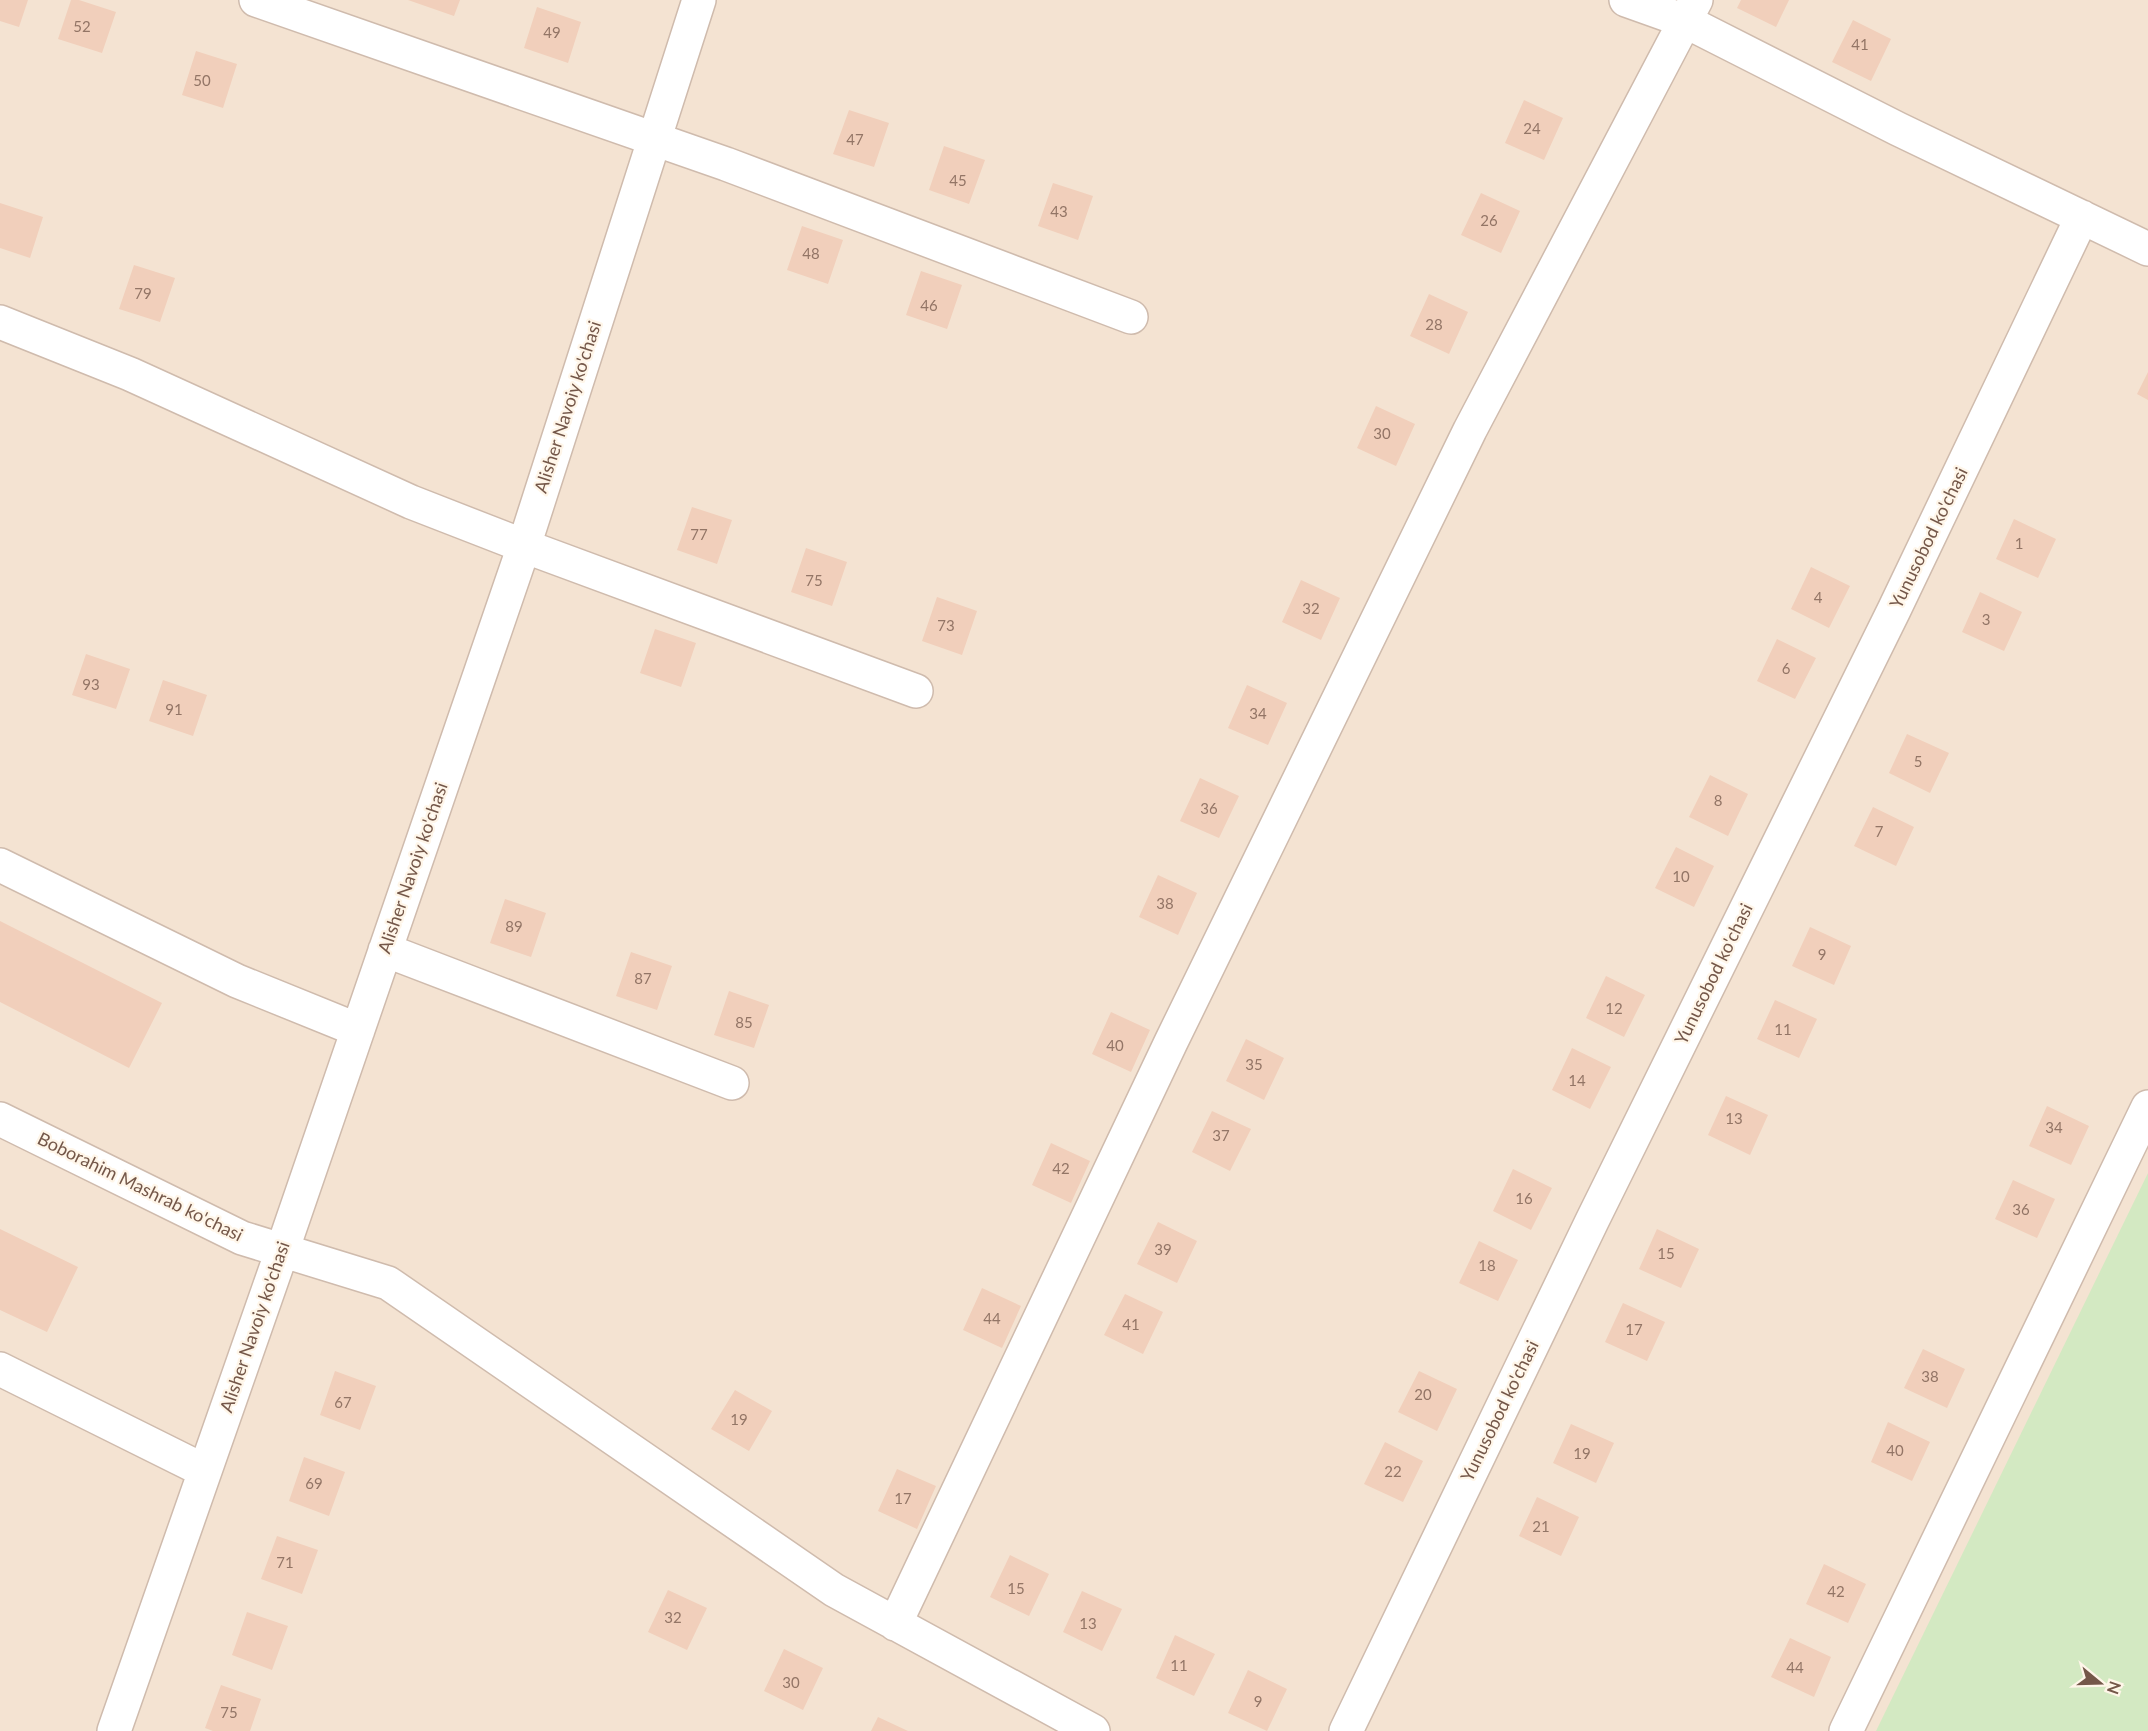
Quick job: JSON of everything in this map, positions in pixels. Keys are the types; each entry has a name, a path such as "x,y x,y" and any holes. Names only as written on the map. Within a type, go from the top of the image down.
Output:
{"street":[{"path":"256,0 726,164 1131,317"},
{"name":"Alisher Navoiy ko'chasi","path":"114,1731 282,1251 524,546 699,0"},
{"path":"1626,0 1691,11 1898,129 2148,249"},
{"path":"895,1624 1171,1042 1465,440 1691,11"},
{"name":"Yunusobod ko'chasi","path":"1346,1731 1592,1221 1894,610 2082,217"},
{"path":"0,322 130,374 411,502 915,691"},
{"path":"0,865 237,981 358,1030"},
{"path":"385,950 732,1083"},
{"path":"1846,1731 2148,1107"},
{"name":"Boborahim Mashrab ko'chasi","path":"0,1119 242,1238 388,1283 834,1590 1093,1731"},
{"path":"0,1369 205,1471"}],"shaded area":[{"path":"0,0 2148,0 2148,1257 1913,1731 0,1731"}],"green space":[{"path":"2148,1173 2148,1731 1876,1731"}],"building":[{"path":"0,0 28,0 19,27 0,21"},
{"path":"71,0 79,0 116,12 102,53 58,39"},
{"path":"408,0 460,0 454,16"},
{"path":"1741,0 1789,0 1776,27 1737,8"},
{"path":"537,7 581,22 568,63 524,48"},
{"path":"1853,20 1891,39 1871,81 1832,62"},
{"path":"196,51 237,64 223,108 182,95"},
{"path":"1524,100 1563,118 1544,160 1505,143"},
{"path":"849,110 889,123 874,167 833,154"},
{"path":"944,146 985,160 969,204 929,190"},
{"path":"1053,183 1093,196 1078,240 1038,226"},
{"path":"1481,193 1520,211 1501,253 1461,235"},
{"path":"0,203 43,217 30,258 0,248"},
{"path":"802,226 843,240 828,284 787,270"},
{"path":"134,265 175,278 160,322 119,309"},
{"path":"921,271 962,285 947,329 906,315"},
{"path":"1429,294 1468,312 1449,354 1410,336"},
{"path":"2148,372 2148,400 2137,394"},
{"path":"1376,406 1415,424 1396,466 1357,448"},
{"path":"692,507 732,520 717,564 677,550"},
{"path":"2014,519 2056,539 2038,578 1996,559"},
{"path":"806,548 847,562 832,606 791,592"},
{"path":"1811,567 1850,586 1829,628 1791,609"},
{"path":"1301,580 1340,598 1321,640 1282,622"},
{"path":"1980,592 2022,612 2004,651 1962,632"},
{"path":"937,597 977,611 962,655 922,641"},
{"path":"655,629 696,643 681,687 640,673"},
{"path":"1777,639 1816,658 1795,699 1757,681"},
{"path":"86,654 130,669 116,709 72,695"},
{"path":"163,680 207,695 193,736 149,721"},
{"path":"1247,685 1287,703 1268,745 1228,728"},
{"path":"1907,734 1949,753 1930,793 1889,773"},
{"path":"1710,775 1748,794 1728,836 1689,817"},
{"path":"1200,778 1239,796 1219,838 1180,821"},
{"path":"1873,807 1914,827 1896,866 1854,846"},
{"path":"1676,847 1714,866 1694,907 1655,888"},
{"path":"1158,875 1197,893 1178,935 1139,917"},
{"path":"505,899 546,913 531,957 490,943"},
{"path":"0,921 162,1003 129,1068 0,1002"},
{"path":"1810,927 1851,946 1834,985 1792,966"},
{"path":"631,952 672,966 657,1010 616,996"},
{"path":"1606,976 1645,995 1624,1037 1586,1018"},
{"path":"729,991 769,1005 754,1048 714,1035"},
{"path":"1775,1000 1817,1019 1799,1058 1757,1039"},
{"path":"1111,1012 1150,1030 1131,1072 1092,1054"},
{"path":"1246,1039 1284,1058 1264,1100 1226,1081"},
{"path":"1572,1048 1611,1067 1590,1109 1552,1090"},
{"path":"1726,1096 1768,1115 1750,1155 1708,1135"},
{"path":"2047,1106 2089,1126 2071,1165 2029,1146"},
{"path":"1212,1111 1251,1129 1230,1171 1192,1152"},
{"path":"1051,1143 1090,1161 1071,1203 1032,1185"},
{"path":"1513,1169 1552,1188 1531,1230 1493,1211"},
{"path":"2013,1180 2055,1199 2037,1238 1995,1219"},
{"path":"1158,1222 1197,1241 1177,1283 1137,1264"},
{"path":"0,1229 78,1267 47,1332 0,1310"},
{"path":"1657,1229 1699,1249 1681,1288 1639,1269"},
{"path":"1479,1241 1518,1260 1498,1301 1459,1283"},
{"path":"982,1288 1021,1306 1002,1348 963,1330"},
{"path":"1125,1294 1163,1312 1143,1354 1104,1335"},
{"path":"1623,1303 1665,1322 1647,1361 1605,1342"},
{"path":"1923,1349 1965,1369 1947,1408 1904,1388"},
{"path":"335,1371 376,1386 360,1430 320,1415"},
{"path":"1419,1371 1457,1389 1437,1431 1398,1412"},
{"path":"735,1390 772,1411 749,1451 711,1429"},
{"path":"1888,1422 1930,1442 1912,1481 1871,1462"},
{"path":"1571,1424 1614,1443 1596,1483 1553,1463"},
{"path":"1385,1442 1423,1461 1403,1502 1364,1484"},
{"path":"304,1457 345,1472 329,1516 289,1501"},
{"path":"897,1469 936,1486 917,1529 878,1511"},
{"path":"1537,1497 1579,1517 1561,1556 1519,1536"},
{"path":"277,1536 318,1550 302,1594 261,1579"},
{"path":"1010,1555 1049,1574 1029,1616 990,1597"},
{"path":"1824,1564 1866,1584 1848,1623 1806,1604"},
{"path":"668,1590 707,1608 687,1650 648,1632"},
{"path":"1082,1591 1122,1609 1102,1651 1063,1632"},
{"path":"247,1612 288,1626 272,1670 232,1655"},
{"path":"1175,1635 1215,1654 1194,1696 1156,1678"},
{"path":"1790,1638 1831,1657 1814,1697 1771,1677"},
{"path":"784,1649 823,1668 803,1710 764,1691"},
{"path":"1248,1670 1287,1689 1267,1731 1228,1713"},
{"path":"221,1685 261,1699 250,1731 213,1731 205,1728"},
{"path":"878,1717 908,1731 871,1731"}]}
